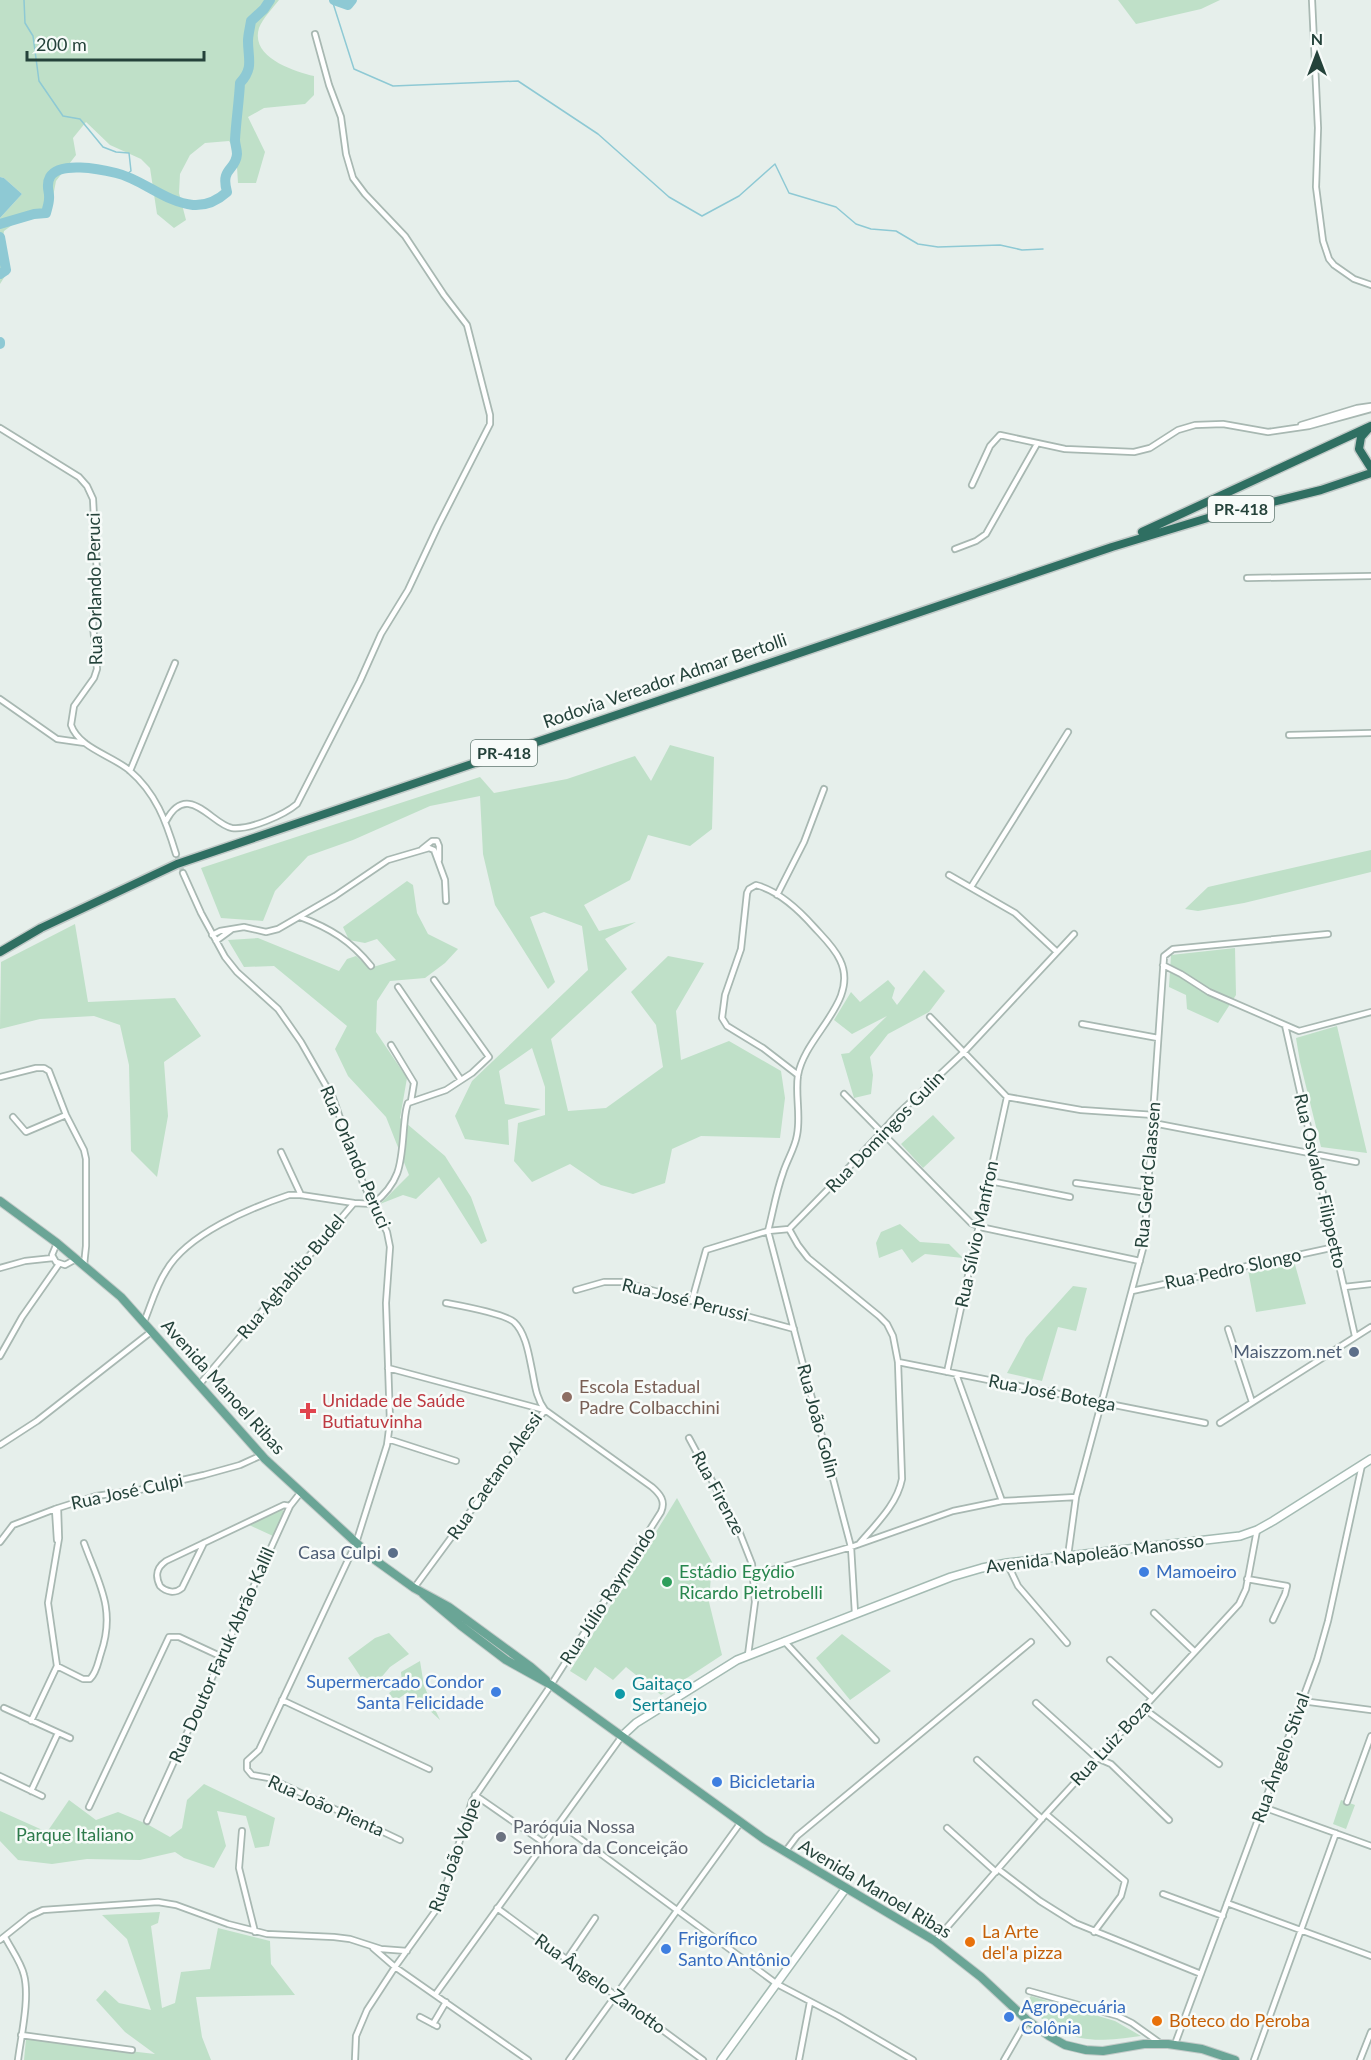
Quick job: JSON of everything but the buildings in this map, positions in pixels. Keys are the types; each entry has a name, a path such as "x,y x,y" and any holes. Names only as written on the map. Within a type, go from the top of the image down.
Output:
{"highway":[{"path":"1371,426 1361,437 1359,449 1371,468"},
{"name":"Rodovia Vereador Admar Bertolli","path":"1112,546 1371,426"},
{"name":"Rodovia Vereador Admar Bertolli","path":"0,950 150,874 177,864 1112,546 1211,517 1321,490 1371,473"}],"main road":[{"name":"Avenida Manoel Ribas","path":"0,1201 57,1243 121,1298 262,1455 356,1543 387,1570 423,1594 515,1666 551,1685"},
{"name":"Avenida Manoel Ribas","path":"423,1594 449,1607 490,1636 551,1685 785,1852 935,1941 981,1977 1048,2037 1079,2049 1103,2051 1160,2043 1175,2044 1202,2049 1235,2060"},
{"path":"460,1625 469,1625 490,1636"}],"street":[{"path":"1312,0 1318,128 1316,187 1323,241 1329,259 1334,265 1354,279 1371,285"},
{"path":"166,821 178,807 191,805 205,810 228,827 239,828 283,814 297,804 360,681 381,634 408,590 490,424 490,415 467,325 439,289 405,236 364,194 353,178 346,154 341,117 329,85 315,34"},
{"path":"972,485 987,452 998,436 1003,435 1065,449 1134,452 1150,448 1178,430 1195,425 1223,424 1262,432 1316,424 1371,408"},
{"name":"Rua Orlando Peruci","path":"0,428 78,477 87,486 93,499 97,574 93,626 97,669 94,678 74,706 70,718 75,735 130,771 152,794 166,821 176,854"},
{"path":"955,549 976,541 986,534 1037,444"},
{"path":"1247,578 1371,576"},
{"path":"130,771 175,663"},
{"path":"0,699 57,739 86,743"},
{"path":"971,887 1068,732"},
{"path":"1289,735 1371,734"},
{"path":"777,895 804,842 824,789"},
{"path":"420,851 432,841 437,841 439,863"},
{"path":"212,935 220,930 244,927 266,932 272,931 335,896 388,860 429,848 434,850 445,880 446,901"},
{"name":"Rua Orlando Peruci","path":"183,873 212,935 237,972 278,1009 301,1042 333,1098 389,1240 386,1303 390,1422 388,1439 356,1543 259,1750 247,1761 247,1769 252,1775"},
{"path":"949,875 1016,913 1057,952"},
{"path":"768,1231 782,1174 797,1137 798,1075 808,1051 843,992 845,978 840,960 827,941 803,915 777,895 756,885 749,889 740,957 725,995 722,1018 727,1026 763,1048 798,1075"},
{"path":"300,917 331,929 358,950 371,966"},
{"path":"216,941 231,930"},
{"name":"Rua Domingos Gulin","path":"789,1229 899,1113 964,1052 1074,934"},
{"path":"1328,934 1170,950 1164,956 1163,965 1209,992 1294,1030 1303,1031 1371,1012"},
{"name":"Rua Gerd Claassen","path":"1068,1556 1076,1497 1145,1238 1163,965"},
{"path":"411,1101 440,1093 477,1069 489,1057 434,980"},
{"path":"398,987 461,1080"},
{"path":"930,1017 1007,1097 1081,1110 1154,1115"},
{"path":"1082,1024 1158,1038"},
{"name":"Rua Osvaldo Filippetto","path":"1285,1025 1354,1336"},
{"path":"373,1204 389,1191 396,1178 402,1151 406,1109 411,1101 414,1083 391,1045"},
{"path":"0,1077 36,1068 44,1068 53,1077 66,1115 84,1150 86,1159 84,1265"},
{"path":"844,1094 966,1220 980,1227 1140,1261"},
{"name":"Rua Sílvio Manfron","path":"947,1372 1007,1097"},
{"path":"13,1117 26,1132 66,1115"},
{"path":"1153,1123 1356,1162"},
{"path":"281,1152 301,1195"},
{"path":"990,1181 1070,1197"},
{"path":"1076,1183 1148,1193"},
{"path":"144,1322 166,1271 176,1256 211,1230 283,1197 301,1195 354,1203"},
{"name":"Rua Aghabito Budel","path":"199,1385 354,1203 373,1204"},
{"path":"692,1300 706,1251 768,1231 789,1229 808,1258 887,1324 898,1362 903,1468 900,1487 891,1504 859,1544"},
{"name":"Rua João Golin","path":"768,1231 851,1547 855,1613"},
{"path":"57,1243 53,1251 53,1258 59,1264 69,1264 76,1259"},
{"name":"Rua Pedro Slongo","path":"1132,1291 1335,1247"},
{"path":"1,1268 25,1261 53,1258"},
{"path":"0,1356 22,1317 59,1264"},
{"name":"Rua José Perussi","path":"576,1290 604,1282 622,1281 794,1329"},
{"path":"1344,1287 1371,1284"},
{"name":"Rua Caetano Alessi","path":"414,1588 545,1410 536,1394 525,1342 513,1321 446,1303"},
{"path":"1220,1423 1371,1327"},
{"path":"1228,1329 1252,1402"},
{"path":"0,1445 37,1421 152,1331"},
{"name":"Rua José Botega","path":"898,1362 1205,1424"},
{"path":"388,1368 545,1410"},
{"path":"956,1374 1002,1501"},
{"name":"Rua Júlio Raymundo","path":"545,1410 652,1487 660,1496 663,1505 661,1512 551,1685"},
{"name":"Rua Firenze","path":"689,1438 745,1543 754,1575 754,1614 748,1655"},
{"path":"388,1439 456,1461"},
{"name":"Rua José Culpi","path":"0,1542 13,1525 56,1508 96,1496 139,1490 204,1475 262,1455"},
{"name":"Avenida Napoleão Manosso","path":"622,1736 636,1723 690,1688 748,1655 951,1577 1007,1563 1240,1536 1257,1530 1371,1459"},
{"name":"Rua Ângelo Stival","path":"1175,2044 1326,1630 1362,1465"},
{"name":"Rua Doutor Faruk Abrão Kallil","path":"147,1821 290,1506 301,1492"},
{"path":"754,1575 851,1547 953,1511 1002,1501 1076,1497"},
{"path":"204,1544 185,1585 178,1591 166,1590 160,1586 156,1576 159,1567 166,1561 285,1504 290,1506"},
{"path":"32,1721 57,1666 48,1603 59,1531 56,1508"},
{"name":"Rua Luiz Boza","path":"935,1941 1044,1816 1239,1604 1244,1594 1257,1530"},
{"path":"57,1666 83,1679 90,1679 96,1672 104,1647 107,1605 84,1544"},
{"path":"1007,1563 1018,1586 1067,1643"},
{"path":"1247,1579 1287,1586 1273,1620"},
{"path":"1154,1613 1195,1652"},
{"path":"89,1807 166,1640 172,1636 178,1637 222,1658"},
{"path":"784,1641 876,1740"},
{"path":"785,1852 797,1836 1031,1642"},
{"path":"1110,1660 1152,1698"},
{"name":"Rua João Volpe","path":"355,2060 356,2036 362,2019 395,1967 436,1910 448,1879 469,1807 475,1795 551,1685"},
{"path":"282,1700 429,1769"},
{"path":"1302,1701 1371,1710"},
{"path":"1036,1703 1097,1758 1111,1764 1169,1820"},
{"path":"4,1708 70,1738"},
{"path":"1143,1708 1219,1764"},
{"path":"31,1791 58,1733"},
{"path":"435,1995 622,1736"},
{"path":"1347,1803 1371,1736"},
{"path":"977,1760 1125,1881 1121,1896 1094,1932"},
{"name":"Rua João Pienta","path":"252,1775 269,1778 400,1840"},
{"path":"0,1776 42,1796"},
{"path":"475,1795 544,1843"},
{"path":"1263,1807 1371,1846"},
{"path":"569,2060 741,1822"},
{"path":"559,1823 777,1983 913,2060"},
{"path":"947,1828 997,1870 1052,1910 1094,1932 1201,1974"},
{"path":"242,1831 239,1868 255,1932"},
{"path":"1254,2060 1336,1833"},
{"path":"721,2060 846,1888"},
{"path":"1164,1894 1222,1916"},
{"path":"18,2060 25,1980 22,1967 2,1939 30,1916 43,1910 149,1901 176,1905 255,1932 343,1938 370,1947 407,1951"},
{"path":"1227,1903 1371,1956"},
{"name":"Rua Ângelo Zanotto","path":"497,1908 703,2060"},
{"path":"567,1959 595,1918"},
{"path":"370,1947 528,2060"},
{"path":"1029,1991 1118,2016 1160,2043"},
{"path":"420,2017 435,2025 446,2002"},
{"path":"798,2060 810,2002"},
{"path":"1004,2060 1027,2020"},
{"path":"1360,2060 1371,2032"},
{"path":"21,2035 132,2050"}],"green space":[{"path":"0,0 279,0 259,28 258,38 261,47 275,61 314,76 314,95 305,104 264,108 248,117 265,152 256,183 238,183 236,151 229,141 205,143 190,155 180,174 179,193 186,220 174,228 157,214 150,168 141,159 110,145 86,122 73,138 76,155 56,181 50,212 19,220 4,231 2,244 10,268 0,284 0,218 22,194 0,177"},
{"path":"1118,0 1220,0 1201,9 1136,24"},
{"path":"670,745 714,757 712,829 690,846 648,835 630,880 584,905 599,931 636,922 605,939 627,969 551,1039 568,1111 606,1108 663,1067 656,1025 631,992 668,956 704,963 676,1011 681,1060 729,1041 781,1071 785,1098 780,1138 701,1136 672,1149 665,1183 633,1194 601,1185 570,1164 532,1182 514,1161 518,1123 545,1115 545,1087 532,1048 499,1071 505,1104 541,1109 508,1120 509,1145 465,1139 455,1116 472,1081 588,970 582,926 544,912 530,917 555,982 548,989 495,905 483,854 480,796 430,806 353,840 308,856 275,891 263,921 221,918 201,868 480,777 494,793 567,779 635,756 651,781"},
{"path":"1371,850 1371,872 1244,903 1198,911 1185,909 1208,887"},
{"path":"407,881 413,885 417,913 428,934 458,949 445,963 425,978 390,981 377,1001 376,1032 407,1078 400,1118 445,1156 471,1197 487,1241 481,1244 439,1177 416,1199 403,1195 380,1204 409,1175 386,1117 348,1076 335,1049 347,1026 274,966 244,967 228,940 258,938 339,971 347,959 356,956 370,968 396,960 377,939 365,943 349,940 343,927"},
{"path":"75,924 88,1002 175,998 201,1036 164,1062 168,1116 157,1177 131,1151 129,1065 120,1025 94,1016 40,1019 0,1029 1,962"},
{"path":"1235,948 1236,995 1218,1023 1187,1009 1186,995 1169,987 1171,955"},
{"path":"924,970 945,991 929,1012 888,1034 870,1057 873,1075 871,1094 854,1098 841,1054 849,1053 887,1016 852,1034 834,1020 851,992 860,1002 888,980 895,988 892,998 897,1005"},
{"path":"1337,1026 1367,1153 1321,1147 1300,1062 1296,1038"},
{"path":"933,1115 955,1138 923,1168 901,1144"},
{"path":"900,1224 920,1242 949,1244 963,1258 925,1254 912,1263 902,1249 879,1258 876,1243 881,1232"},
{"path":"1294,1261 1306,1304 1256,1312 1248,1270"},
{"path":"1073,1286 1087,1288 1076,1331 1058,1327 1042,1381 1007,1373 1026,1338"},
{"name":"Estádio Egýdio Ricardo Pietrobelli","path":"677,1498 712,1562 709,1602 722,1655 661,1695 626,1667 613,1680 595,1667 586,1681 570,1671"},
{"path":"281,1508 284,1512 273,1536 247,1524"},
{"path":"389,1633 409,1654 390,1667 374,1686 364,1682 348,1658 375,1638"},
{"path":"842,1634 891,1671 850,1700 816,1658"},
{"path":"420,1661 424,1686 440,1720 427,1708 413,1704 408,1692 395,1701 389,1693 402,1683 401,1672"},
{"name":"Parque Italiano","path":"204,1784 275,1818 269,1846 255,1848 246,1816 217,1811 226,1846 214,1868 184,1858 175,1852 140,1860 87,1859 52,1864 18,1860 0,1841 0,1811 47,1832 69,1800 96,1820 118,1812 170,1837 182,1828 187,1800"},
{"path":"1341,1800 1355,1805 1346,1829 1333,1824"},
{"path":"160,1912 158,1923 151,1926 162,2008 175,2003 181,1972 210,1969 218,1928 270,1941 271,1964 295,1995 196,1997 202,2037 211,2060 24,2060 26,2039 155,2054 125,2032 96,2000 105,1990 119,2003 151,2010 127,1939 102,1915"},
{"path":"1031,1996 1115,2021 1141,2036 1105,2040 1065,2033 1039,2017 1024,2004"}],"water":[{"path":"0,177 22,194 0,218"}],"waterway":[{"path":"24,0 25,23 33,36 39,81 63,116 80,119 103,147 116,152 129,153 131,171 124,176"},
{"path":"0,224 34,214 46,213 50,177 62,169 90,168 116,173 135,180 173,200 193,205 207,204 227,192 225,178 237,154 235,140 240,83 249,68 248,39 251,21 270,0"},
{"path":"332,0 354,69 393,86 518,81 598,134 669,197 702,216 739,196 775,164 789,193 836,207 856,224 871,229 896,231 918,244 938,247 1000,245 1022,250 1043,249"},
{"path":"334,0 348,5 352,0"},
{"path":"0,237 6,270 0,274"}],"tunnel":[{"path":"176,854 183,873"}],"place":[{"name":"Maiszzom.net","path":"1354,1352"},
{"name":"Escola Estadual Padre Colbacchini","path":"567,1397"},
{"name":"Unidade de Saúde Butiatuvinha","path":"308,1411"},
{"name":"Casa Culpi","path":"393,1553"},
{"name":"Mamoeiro","path":"1144,1572"},
{"name":"Estádio Egýdio Ricardo Pietrobelli","path":"667,1582"},
{"name":"Supermercado Condor Santa Felicidade","path":"496,1692"},
{"name":"Gaitaço Sertanejo","path":"620,1694"},
{"name":"Bicicletaria","path":"717,1782"},
{"name":"Paróquia Nossa Senhora da Conceição","path":"501,1837"},
{"name":"La Arte del'a pizza","path":"970,1942"},
{"name":"Frigorífico Santo Antônio","path":"666,1949"},
{"name":"Agropecuária Colônia","path":"1009,2017"},
{"name":"Boteco do Peroba","path":"1157,2021"}]}
